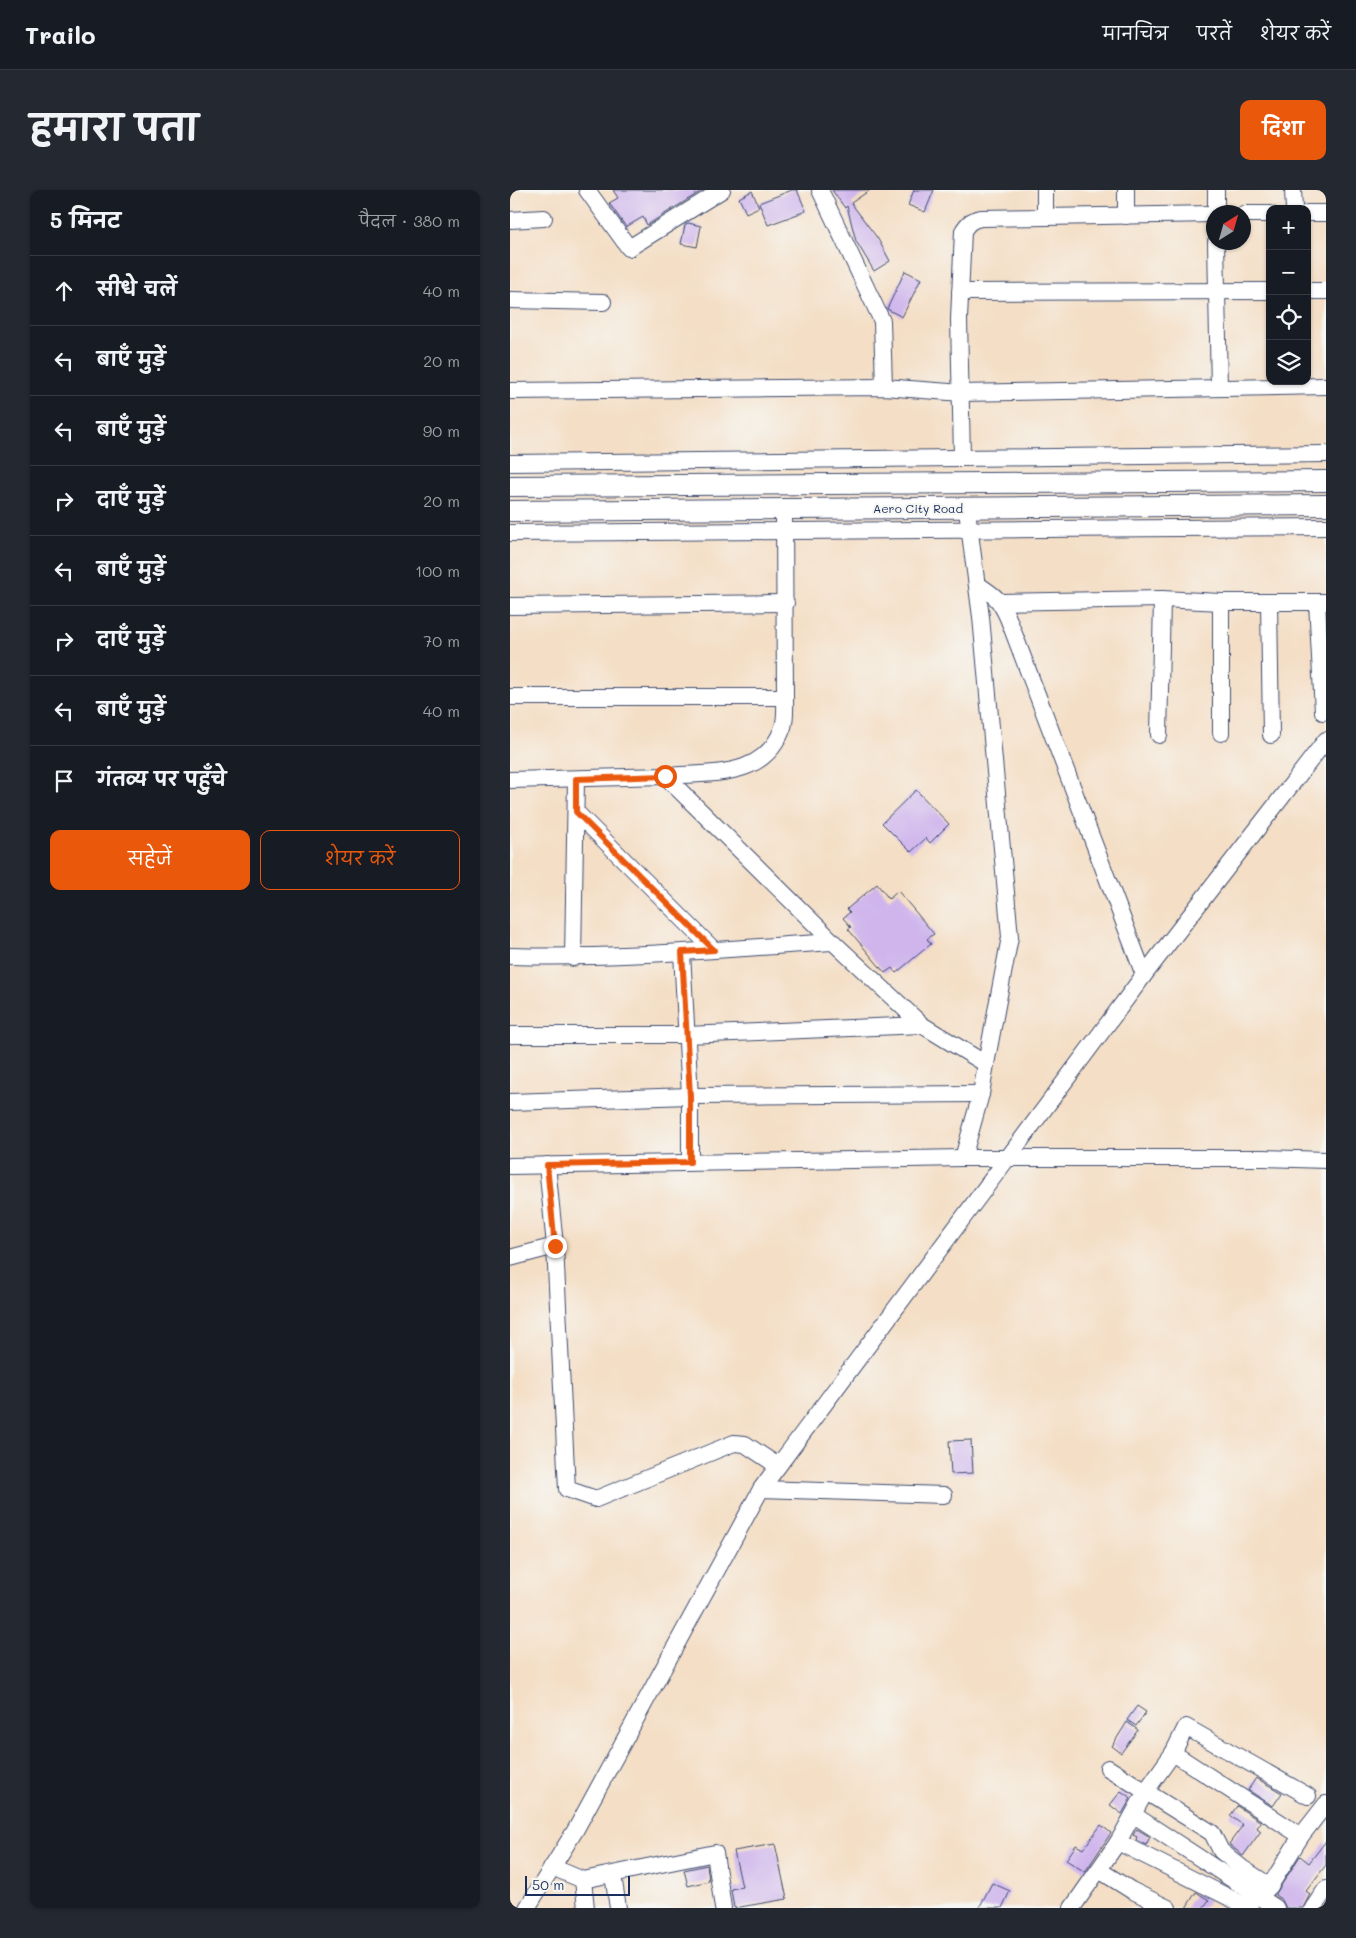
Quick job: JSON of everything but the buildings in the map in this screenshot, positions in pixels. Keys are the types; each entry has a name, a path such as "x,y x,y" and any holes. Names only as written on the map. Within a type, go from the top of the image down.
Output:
{"street":[{"path":"587,190 629,248 722,190"},
{"path":"820,190 883,329 884,387"},
{"path":"1045,190 1045,217"},
{"path":"1126,190 1126,216"},
{"path":"1215,205 1216,190"},
{"path":"1293,190 1294,205"},
{"path":"962,458 960,292 962,239 967,223 981,218 1206,213"},
{"path":"1311,214 1326,213"},
{"path":"1251,214 1266,214"},
{"path":"510,220 544,218"},
{"path":"1216,250 1219,388"},
{"path":"1311,291 1326,290"},
{"path":"960,292 1266,291"},
{"path":"510,300 602,302"},
{"path":"510,391 884,387 962,393 1326,386"},
{"path":"510,462 1326,454"},
{"name":"Aero City Road","path":"510,486 1326,481"},
{"name":"Aero City Road","path":"510,511 784,520 967,508 1326,505"},
{"path":"964,1158 981,1094 1010,937 977,584 967,508"},
{"path":"510,780 665,776 738,770 760,760 775,746 783,726 785,697 786,603 784,520"},
{"path":"510,532 784,520 970,529 1326,527"},
{"path":"977,584 993,594 1001,602 1144,976"},
{"path":"1001,602 1162,599 1221,602 1322,602 1323,712"},
{"path":"1159,735 1162,599"},
{"path":"1221,602 1221,733"},
{"path":"1269,602 1271,735"},
{"path":"510,606 786,603"},
{"path":"510,697 785,697"},
{"path":"527,1908 576,1829 761,1489 1144,976 1326,740"},
{"path":"665,776 833,942 922,1025 986,1064"},
{"path":"573,958 576,779"},
{"path":"576,812 714,950"},
{"path":"510,956 573,958 833,942"},
{"path":"682,952 690,1096 690,1162"},
{"path":"510,1035 686,1035 922,1025"},
{"path":"510,1102 690,1096 981,1094"},
{"path":"510,1166 964,1158 1264,1158 1326,1160"},
{"path":"547,1165 555,1246 567,1489 596,1499 734,1443 745,1444 778,1466"},
{"path":"510,1258 555,1246"},
{"path":"761,1489 944,1495"},
{"path":"1072,1908 1118,1842 1146,1791 1173,1753 1186,1727 1308,1796"},
{"path":"1173,1753 1301,1836"},
{"path":"1108,1768 1212,1833 1221,1852 1242,1868 1258,1900"},
{"path":"1258,1900 1301,1836 1326,1804"},
{"path":"1134,1815 1258,1900"},
{"path":"1118,1842 1276,1908"},
{"path":"552,1867 583,1880 715,1853 723,1908"},
{"path":"1100,1870 1131,1890 1168,1908"},
{"path":"613,1875 618,1908"},
{"path":"583,1880 586,1908"},
{"path":"1313,1908 1326,1889"}],"route":[{"path":"555,1246 547,1165 690,1162 690,1096 682,952 714,950 576,812 576,779 665,776"}]}
